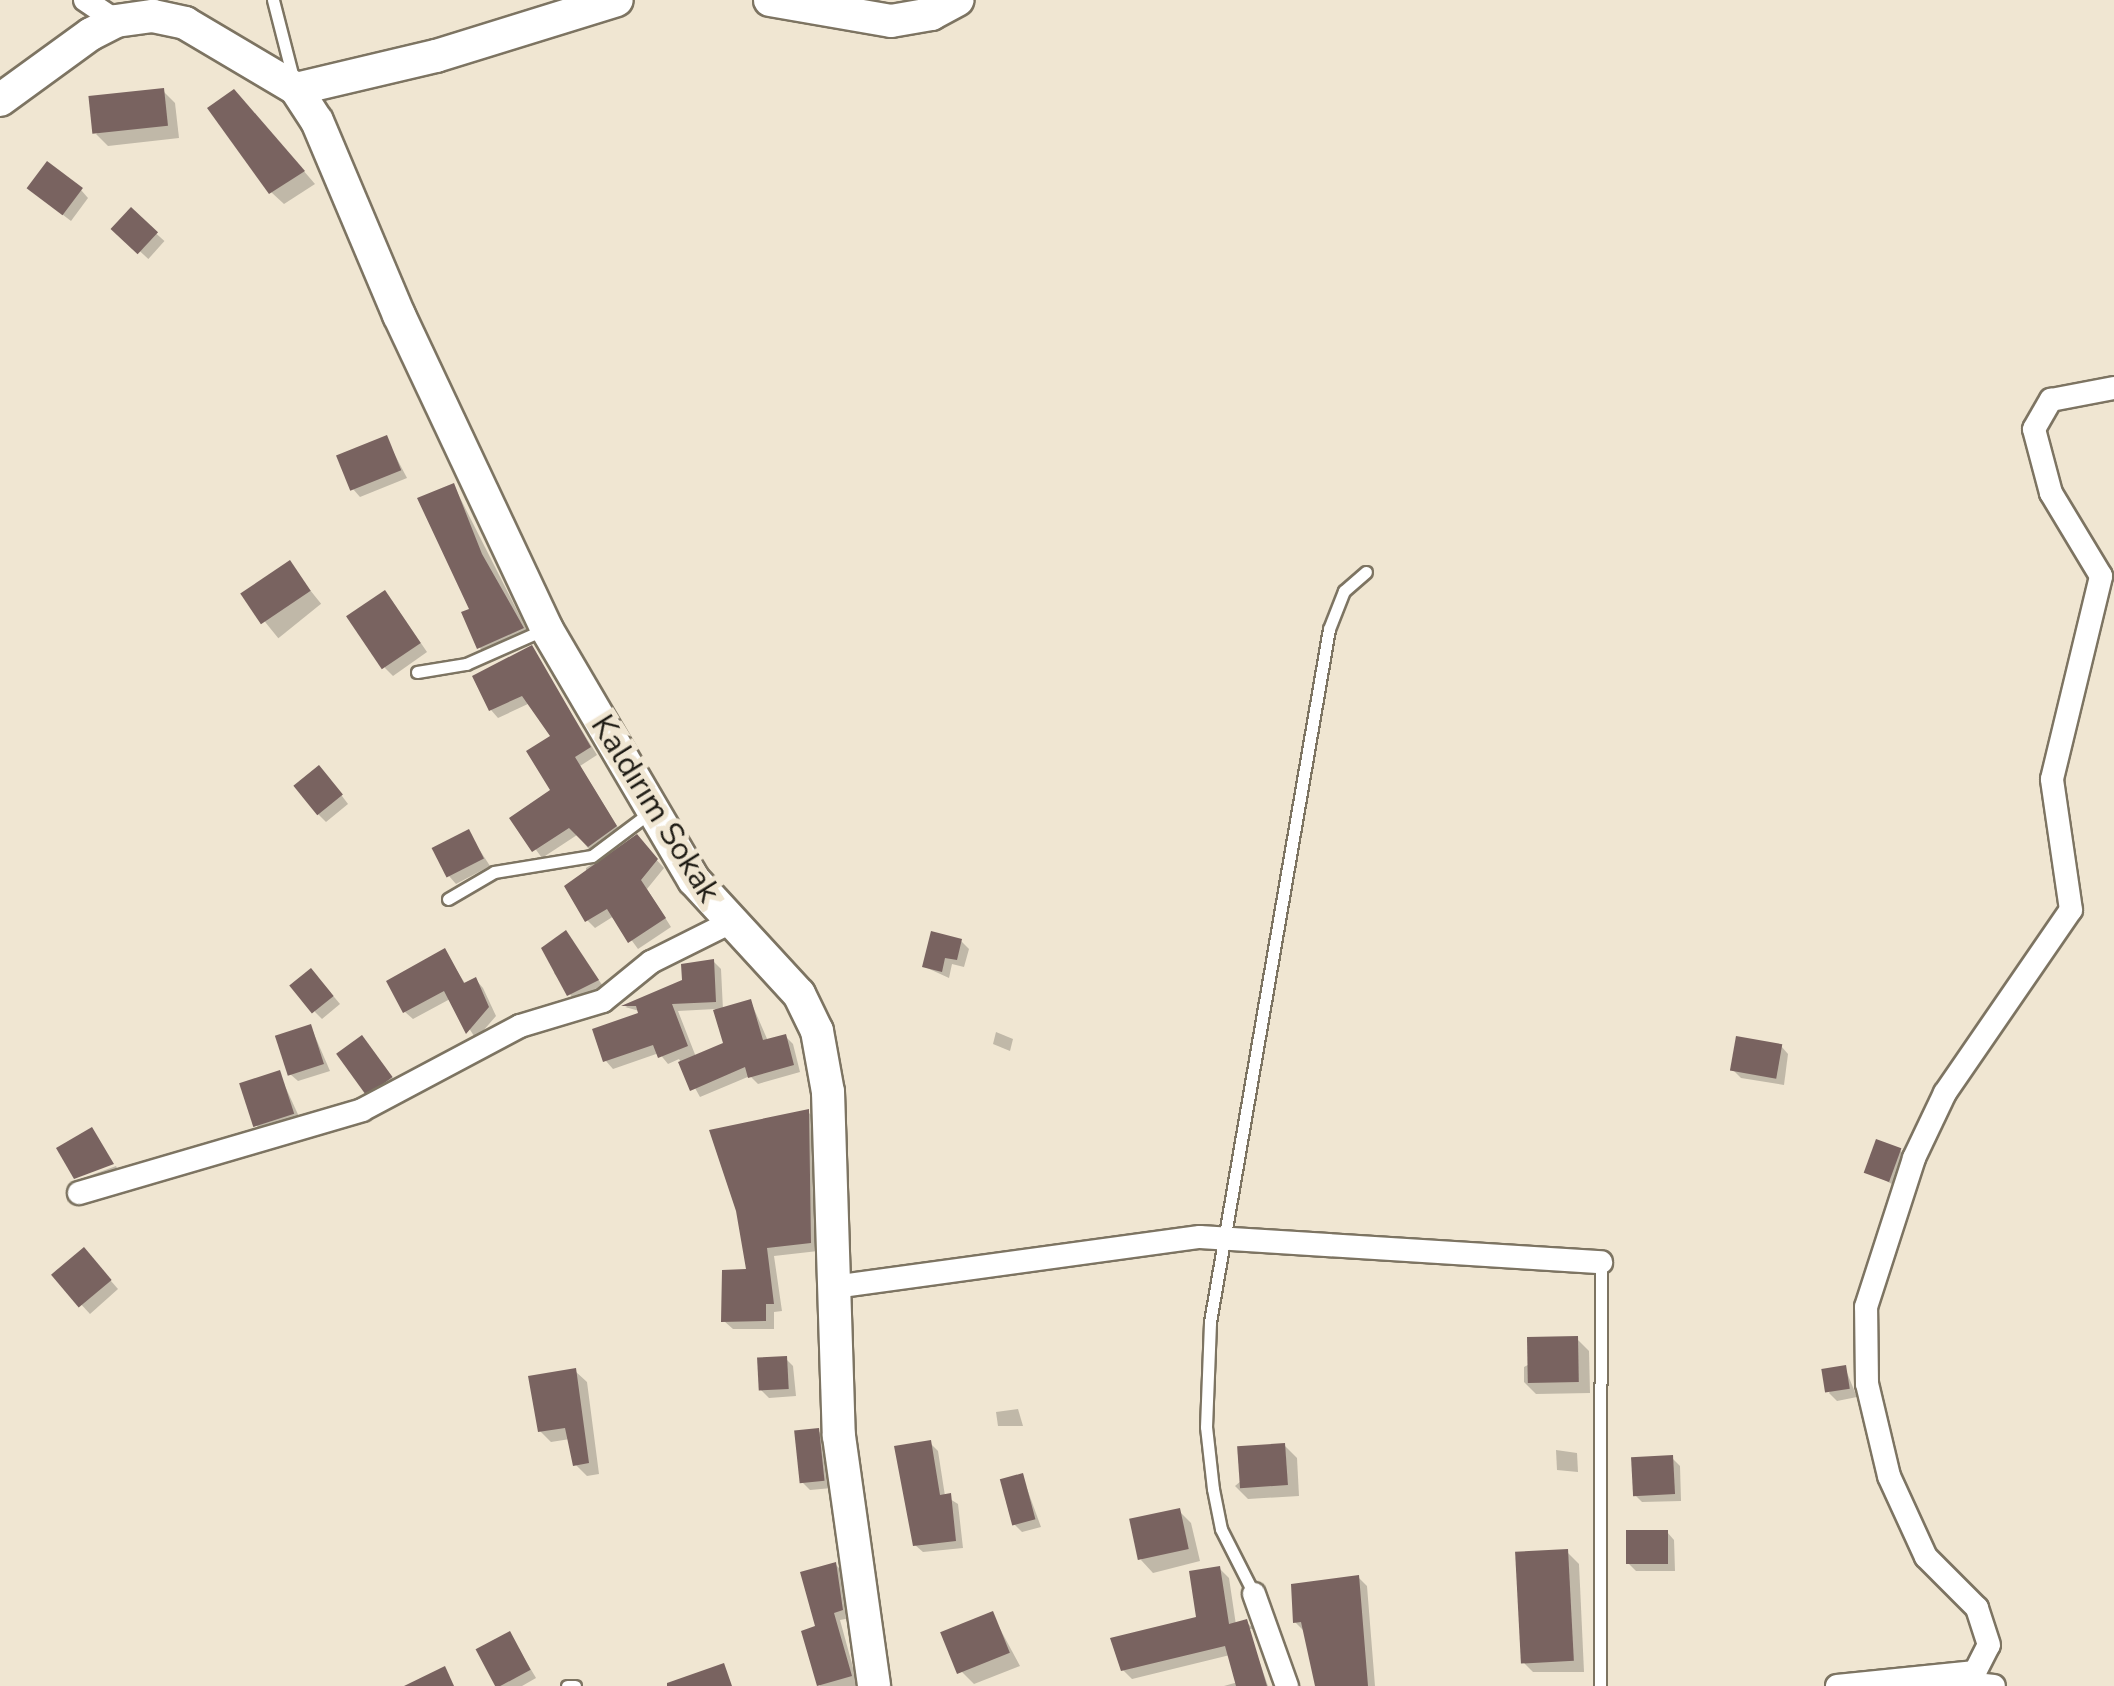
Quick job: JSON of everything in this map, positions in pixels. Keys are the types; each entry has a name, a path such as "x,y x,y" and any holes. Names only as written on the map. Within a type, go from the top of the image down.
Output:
{"street":[{"path":"85,0 116,21"},
{"path":"296,89 436,56 617,0"},
{"path":"770,0 908,21 956,0"},
{"path":"0,100 36,68 116,21 178,11"},
{"name":"Kaldırım Sokak","path":"178,11 296,89 317,121 546,628 649,813 729,923 773,960 817,1030 831,1128 838,1436 874,1686"},
{"path":"1938,1680 1975,1672 1989,1645 1986,1625 1926,1557 1889,1476 1867,1384 1866,1307 1914,1158 1945,1093 2071,910 2052,779 2101,576 2051,493 2034,429 2050,400 2114,388"},
{"path":"79,1193 362,1110 520,1026 603,1000 662,955 729,923"},
{"path":"834,1287 894,1274 1220,1238 1601,1262"},
{"path":"1254,1594 1287,1686"},
{"path":"1838,1686 1870,1679 1994,1686"}],"lane":[{"path":"273,0 296,89"},
{"path":"1254,1594 1221,1529 1210,1460 1210,1322 1220,1238 1275,960 1329,629 1344,591 1366,572"},
{"path":"418,672 466,664 546,628"},
{"path":"448,898 494,872 592,856 649,813"},
{"path":"1600,1686 1601,1262"},
{"path":"567,1686 575,1686"}],"building":[{"path":"164,88 168,126 92,134 88,96"},
{"path":"234,89 305,171 269,194 207,108"},
{"path":"47,161 83,188 62,215 27,188"},
{"path":"131,207 158,232 138,254 111,229"},
{"path":"387,435 401,470 350,491 336,456"},
{"path":"454,483 482,554 524,628 477,649 461,612 469,609 417,498"},
{"path":"290,560 311,591 261,624 240,594"},
{"path":"385,590 421,643 382,669 346,616"},
{"path":"532,645 591,747 575,757 617,826 588,847 569,828 532,852 509,818 550,790 526,751 550,736 522,696 489,711 472,676"},
{"path":"319,765 343,795 317,815 293,786"},
{"path":"469,829 484,858 447,877 432,848"},
{"path":"637,834 658,859 641,880 666,918 628,943 607,909 585,922 564,886"},
{"path":"566,930 599,980 567,996 541,948"},
{"path":"931,931 962,939 957,960 945,958 942,972 922,967"},
{"path":"445,948 464,983 476,977 489,1007 466,1034 444,991 403,1013 386,981"},
{"path":"714,959 716,1002 672,1004 688,1046 658,1058 653,1045 603,1062 592,1029 638,1013 636,1006 621,1006 682,980 681,964"},
{"path":"311,968 334,996 312,1014 289,986"},
{"path":"751,999 763,1040 786,1034 794,1065 748,1078 745,1067 690,1091 678,1062 723,1043 713,1010"},
{"path":"311,1024 324,1064 288,1076 275,1036"},
{"path":"362,1035 393,1077 367,1096 336,1054"},
{"path":"1736,1036 1782,1044 1776,1079 1730,1070"},
{"path":"280,1070 294,1114 253,1127 239,1083"},
{"path":"809,1109 811,1243 767,1248 774,1304 766,1304 766,1321 721,1322 722,1270 746,1269 736,1211 709,1130"},
{"path":"92,1127 114,1164 74,1179 56,1148"},
{"path":"1876,1139 1901,1148 1889,1182 1864,1173"},
{"path":"84,1247 112,1280 79,1308 51,1275"},
{"path":"1578,1336 1579,1382 1528,1383 1527,1337"},
{"path":"787,1356 789,1389 759,1391 757,1358"},
{"path":"1846,1365 1850,1389 1825,1393 1821,1369"},
{"path":"576,1368 589,1463 573,1466 565,1428 538,1432 528,1376"},
{"path":"819,1428 825,1481 800,1483 794,1431"},
{"path":"931,1440 940,1495 951,1493 956,1541 913,1546 894,1446"},
{"path":"1285,1443 1288,1485 1240,1488 1237,1446"},
{"path":"1673,1455 1675,1494 1633,1496 1631,1457"},
{"path":"1023,1473 1035,1519 1012,1526 1000,1479"},
{"path":"1180,1508 1189,1549 1138,1560 1129,1519"},
{"path":"1626,1530 1668,1530 1668,1564 1626,1564"},
{"path":"1568,1549 1574,1661 1521,1664 1515,1552"},
{"path":"836,1562 843,1610 834,1613 852,1676 817,1686 801,1631 815,1626 800,1572"},
{"path":"1220,1566 1229,1624 1247,1619 1267,1686 1236,1686 1225,1646 1121,1671 1110,1638 1196,1617 1189,1571"},
{"path":"1359,1575 1368,1686 1315,1686 1301,1622 1293,1623 1291,1584"},
{"path":"993,1611 1010,1653 957,1674 940,1632"},
{"path":"510,1631 531,1670 495,1686 476,1649"},
{"path":"724,1663 732,1686 667,1686 667,1683"},
{"path":"445,1666 454,1686 404,1686"}]}
